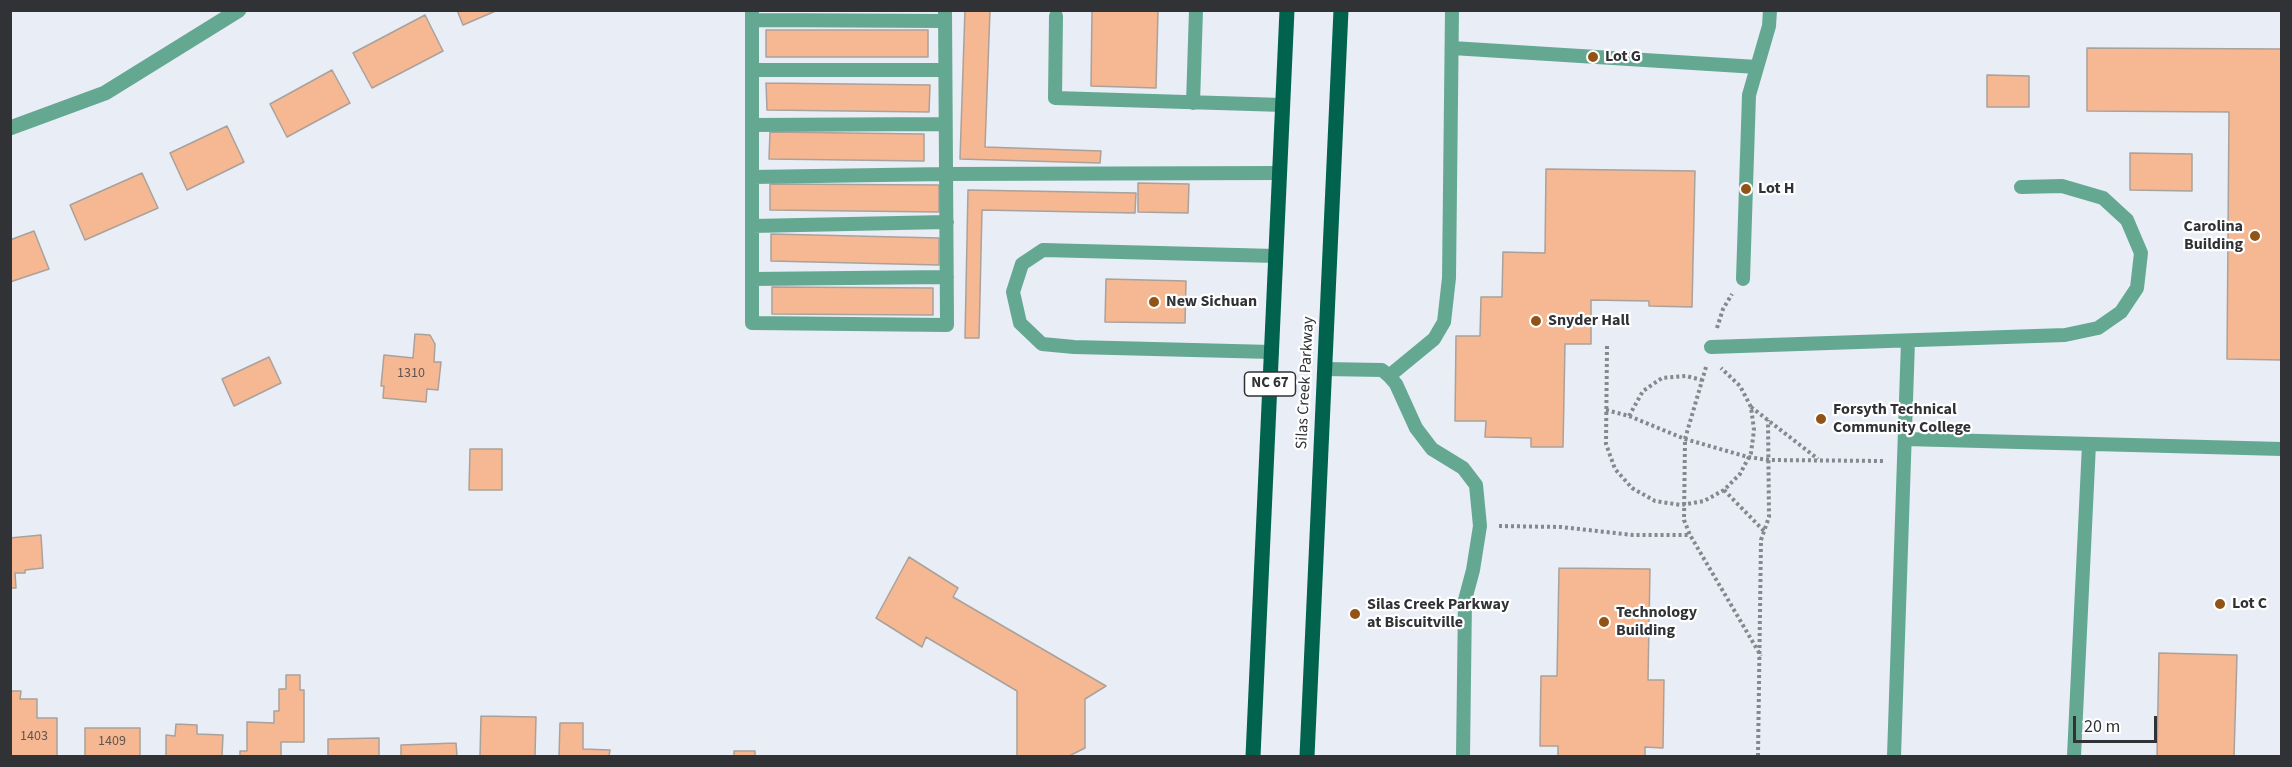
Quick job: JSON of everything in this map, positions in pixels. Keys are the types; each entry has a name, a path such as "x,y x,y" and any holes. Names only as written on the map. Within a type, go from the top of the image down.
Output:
{"main road":[{"name":"NC 67","path":"1253,756 1287,10"},
{"name":"Silas Creek Parkway","path":"1307,756 1341,10"}],"street":[{"path":"10,128 105,93 239,10"}],"lane":[{"path":"1193,103 1196,10"},
{"path":"1389,376 1434,339 1444,322 1449,278 1452,10"},
{"path":"1743,279 1749,95 1769,26 1770,10"},
{"path":"752,15 945,16 944,124 948,222 948,325 752,324 752,15"},
{"path":"1056,16 1055,98 1283,105"},
{"path":"1452,48 1757,67"},
{"path":"752,70 945,70"},
{"path":"752,125 944,124"},
{"path":"752,177 1280,173"},
{"path":"1709,354 1908,341 2065,334 2098,328 2121,312 2136,288 2141,253 2127,220 2103,198 2062,186 2020,187"},
{"path":"752,226 948,222"},
{"path":"1272,352 1074,348 1042,344 1020,323 1013,292 1022,264 1043,250 1276,256"},
{"path":"752,279 948,277"},
{"path":"1894,756 1908,341"},
{"path":"1325,369 1382,370 1396,384 1416,428 1432,449 1463,468 1476,485 1480,526 1473,570 1465,600 1463,756"},
{"path":"1905,439 2282,448"},
{"path":"2073,756 2089,444"}],"path":[{"path":"1743,279 1723,309 1685,439 1684,520 1690,535 1761,656"},
{"path":"1608,346 1606,444 1616,469 1632,488 1655,501 1684,504 1704,501 1724,490 1740,474 1748,457 1754,430 1751,407 1740,386 1709,354"},
{"path":"1629,416 1643,391 1662,378 1686,376 1702,380"},
{"path":"1751,407 1819,460"},
{"path":"1606,410 1629,416 1685,439 1748,457 1769,460 1904,461"},
{"path":"1758,756 1761,540 1769,518 1768,420"},
{"path":"1724,490 1764,531"},
{"path":"1480,526 1562,527 1633,535 1690,535"}],"building":[{"path":"457,10 498,10 463,25"},
{"path":"965,10 990,10 985,147 1101,151 1100,163 960,159"},
{"path":"1092,10 1175,10 1158,11 1156,88 1091,86"},
{"path":"425,15 443,51 372,88 353,53"},
{"path":"766,30 928,30 928,57 766,57"},
{"name":"Carolina Building","path":"2087,48 2282,49 2282,360 2227,359 2229,112 2087,111"},
{"path":"332,70 350,103 287,137 270,104"},
{"path":"1987,75 2029,76 2029,107 1987,107"},
{"path":"766,83 930,85 929,112 767,110"},
{"path":"227,126 244,162 187,190 170,153"},
{"path":"770,132 924,134 924,161 769,159"},
{"path":"2130,153 2192,154 2192,191 2130,190"},
{"name":"Snyder Hall","path":"1546,169 1695,171 1692,307 1649,306 1649,301 1591,300 1591,344 1565,344 1563,447 1531,447 1531,438 1485,437 1486,421 1455,421 1456,336 1480,336 1481,297 1502,297 1503,252 1545,253"},
{"path":"142,173 158,208 85,240 70,205"},
{"path":"1138,183 1189,184 1188,213 1138,212"},
{"path":"770,184 939,185 939,212 770,210"},
{"path":"968,190 1136,193 1135,213 982,210 979,338 965,338"},
{"path":"34,231 49,269 10,282 10,240"},
{"path":"771,234 939,238 939,265 771,261"},
{"path":"1106,279 1186,281 1185,323 1105,322"},
{"path":"772,287 933,288 933,315 772,314"},
{"path":"415,334 430,335 435,344 434,362 441,362 438,390 427,389 426,402 383,398 384,386 381,386 384,355 413,358"},
{"path":"269,357 281,383 234,406 222,379"},
{"path":"470,449 502,449 502,490 469,490"},
{"path":"41,535 43,568 15,573 16,588 10,588 10,538"},
{"path":"909,557 958,588 953,597 1106,686 1085,699 1085,748 1069,756 1017,756 1017,691 926,637 922,647 876,618"},
{"name":"Technology Building","path":"1559,568 1650,569 1648,680 1664,680 1663,748 1645,747 1645,756 1558,756 1558,746 1540,746 1541,676 1557,676"},
{"path":"2159,653 2237,655 2234,756 2157,756"},
{"path":"286,675 300,675 300,690 304,690 304,742 281,742 281,756 240,756 240,751 247,751 247,722 274,723 274,711 279,711 279,689 286,689"},
{"path":"10,691 21,691 20,699 37,699 37,718 57,718 57,756 10,756"},
{"path":"481,716 536,717 535,756 480,756"},
{"path":"560,723 583,723 583,749 610,750 609,756 559,756"},
{"path":"176,724 197,725 197,734 223,735 222,756 166,756 166,735 175,736"},
{"path":"85,728 140,728 140,756 85,756"},
{"path":"379,738 379,756 328,756 328,739"},
{"path":"456,743 457,756 401,756 401,745"},
{"path":"734,751 755,751 755,756 734,756"}],"place":[{"name":"Lot G","path":"1593,57"},
{"name":"Lot H","path":"1746,189"},
{"name":"Carolina Building","path":"2255,236"},
{"name":"New Sichuan","path":"1154,302"},
{"name":"Snyder Hall","path":"1536,321"},
{"name":"Forsyth Technical Community College","path":"1821,419"},
{"name":"Lot C","path":"2220,604"},
{"name":"Silas Creek Parkway at Biscuitville","path":"1355,614"},
{"name":"Technology Building","path":"1604,622"}]}
